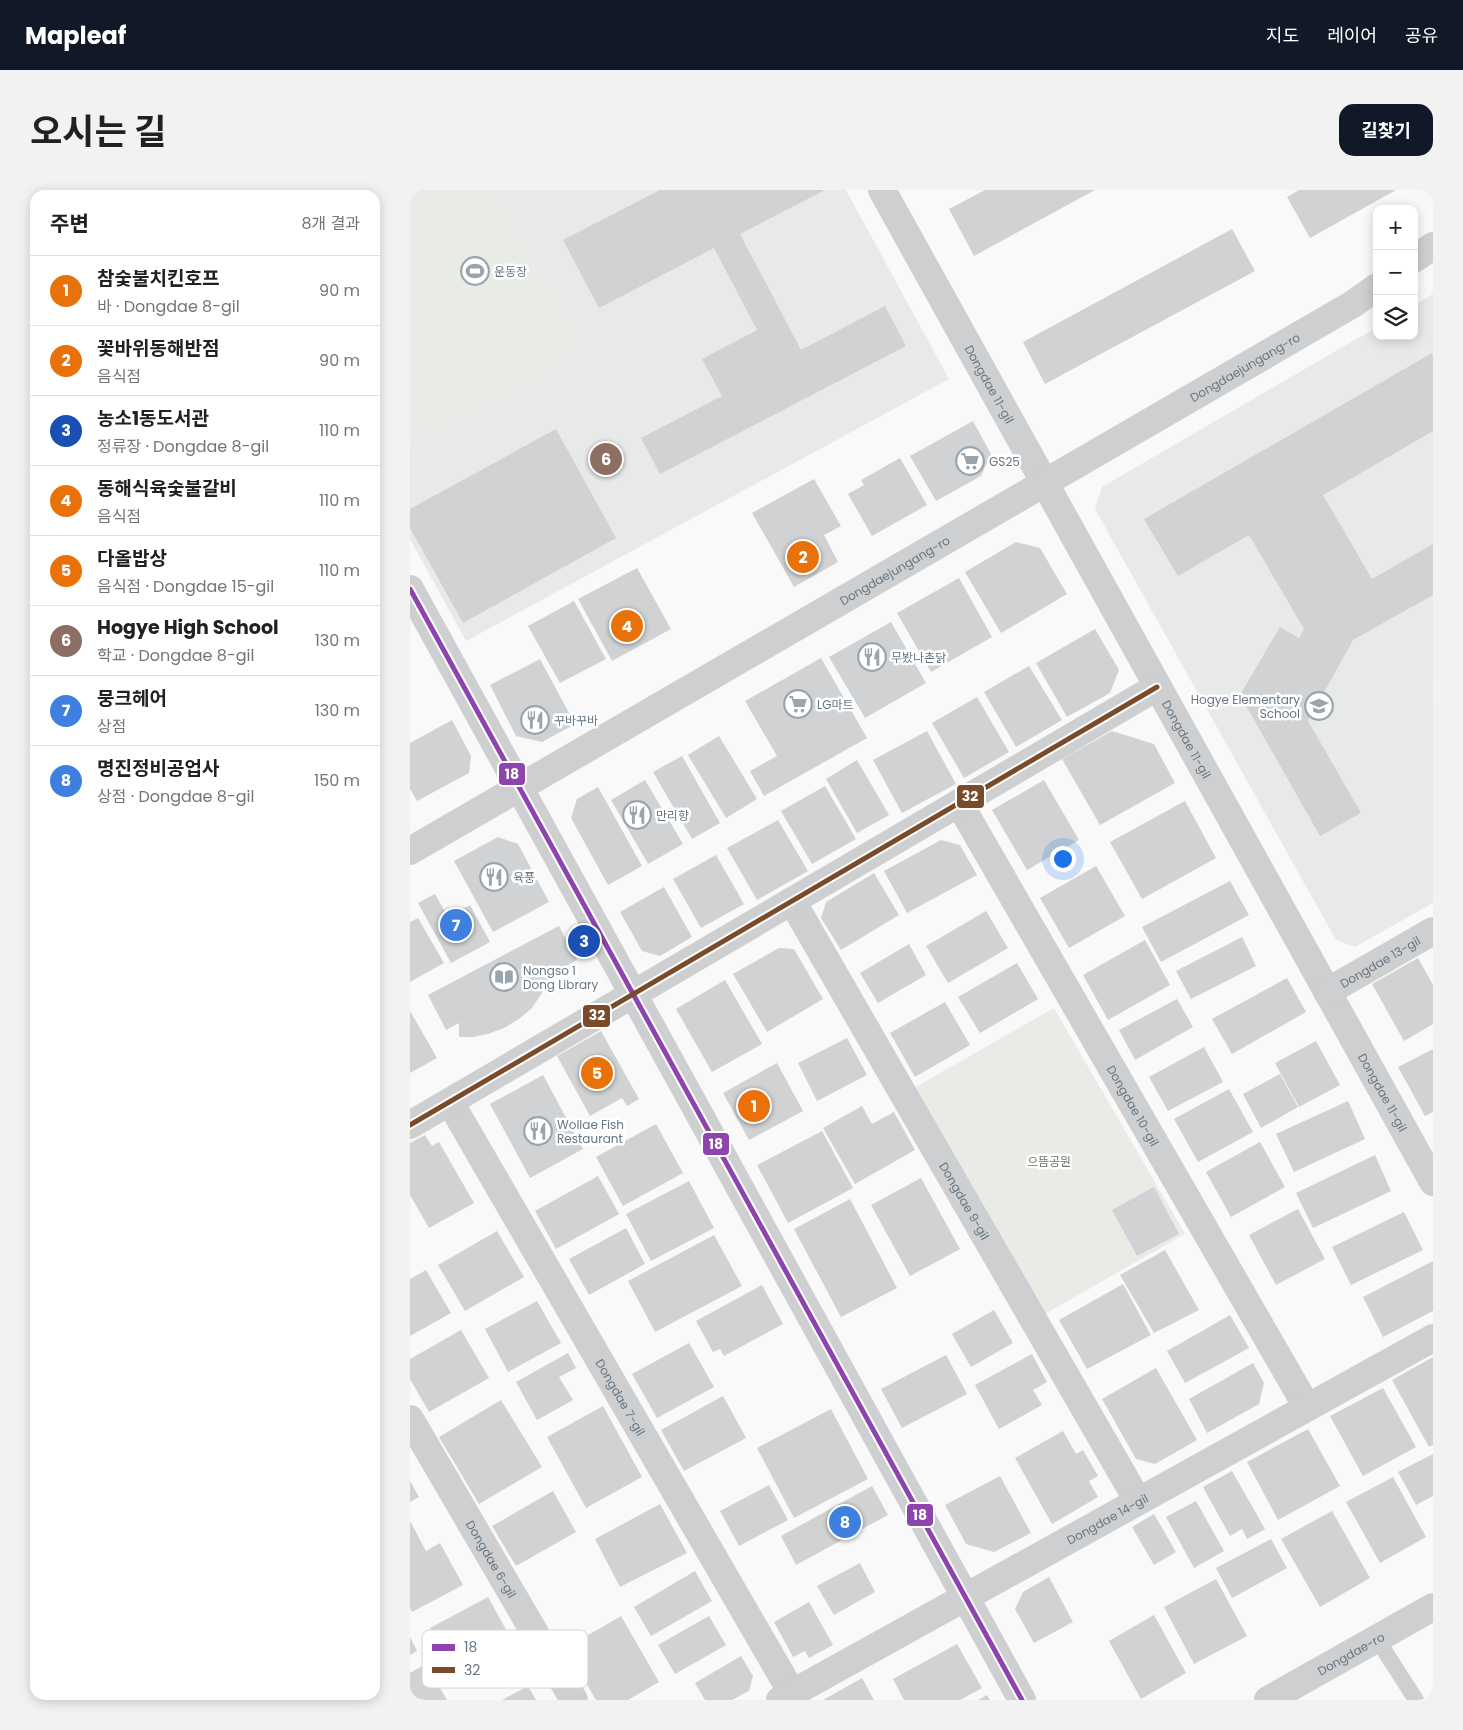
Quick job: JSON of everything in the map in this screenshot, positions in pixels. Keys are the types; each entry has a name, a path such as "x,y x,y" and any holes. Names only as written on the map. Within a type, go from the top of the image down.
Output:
{"street":[{"name":"Dongdae 11-gil","path":"882,190 1433,1182"},
{"path":"1418,257 1433,246"},
{"name":"Dongdaejungang-ro","path":"410,851 1354,304 1373,290"},
{"path":"410,589 1022,1700"},
{"path":"410,1125 1157,687"},
{"name":"Dongdae 10-gil","path":"959,803 1307,1407"},
{"name":"Dongdae 9-gil","path":"792,902 1138,1501"},
{"name":"Dongdae 13-gil","path":"1327,992 1433,931"},
{"name":"Dongdae 7-gil","path":"450,1102 786,1697"},
{"name":"Dongdae 14-gil","path":"786,1697 1433,1338"},
{"name":"Dongdae 6-gil","path":"410,1419 533,1630"},
{"name":"Dongdae-ro","path":"1268,1700 1433,1607"},
{"name":"Dongdae 6-gil","path":"567,1688 574,1700"}],"lane":[{"path":"1377,1638 1416,1700"}],"shaded area":[{"path":"410,190 846,190 949,379 466,641 410,539"},
{"name":"Hogye Elementary School","path":"1433,294 1433,903 1355,947 1336,940 1095,509 1102,487 1373,329 1373,340 1418,340 1418,303"}],"green space":[{"name":"운동장","path":"410,190 495,190 583,351 410,445"},
{"path":"1433,676 1433,709 1424,693"},
{"name":"으뜸공원","path":"1054,1008 1185,1234 1045,1314 914,1088"}],"building":[{"path":"660,190 825,190 740,234 801,350 885,306 906,346 660,474 641,438 722,396 702,359 757,330 714,248 599,308 563,240"},
{"path":"985,190 1095,190 974,256 949,209"},
{"path":"1299,190 1396,190 1310,238 1287,197"},
{"path":"1232,229 1255,271 1045,384 1023,342"},
{"path":"1432,353 1433,431 1323,495 1372,579 1433,544 1433,595 1353,640 1308,721 1361,813 1320,836 1240,695 1280,627 1299,638 1304,629 1249,535 1178,576 1144,519"},
{"path":"973,421 991,454 981,476 936,501 910,456"},
{"path":"556,429 616,538 463,623 410,528 410,509"},
{"path":"900,458 927,505 872,536 848,494 864,485 861,480"},
{"path":"814,479 841,526 824,535 838,562 794,587 752,513"},
{"path":"1016,542 1040,548 1067,594 1001,633 965,572"},
{"path":"637,568 671,629 612,661 578,599"},
{"path":"959,578 992,637 931,672 897,613"},
{"path":"574,601 606,659 560,683 528,626"},
{"path":"891,622 926,683 865,718 829,657"},
{"path":"1095,629 1119,670 1110,693 1067,717 1036,663"},
{"path":"821,658 867,738 764,796 750,771 777,756 745,701"},
{"path":"540,659 575,724 542,742 516,736 490,685"},
{"path":"1029,666 1062,720 1016,747 984,692"},
{"path":"977,697 1009,752 964,778 932,723"},
{"path":"452,720 471,756 469,773 417,801 410,789 410,743"},
{"path":"927,731 956,784 902,813 873,760"},
{"path":"1112,731 1154,744 1175,783 1100,825 1062,759"},
{"path":"719,736 757,799 726,818 688,755"},
{"path":"682,756 720,823 692,839 653,772"},
{"path":"857,760 889,815 857,833 826,779"},
{"path":"645,780 683,844 648,864 611,800"},
{"path":"1044,780 1079,840 1027,870 992,810"},
{"path":"825,786 856,839 812,864 781,811"},
{"path":"598,787 642,866 608,885 571,818 577,799"},
{"path":"1185,801 1216,858 1142,899 1110,842"},
{"path":"778,820 808,871 757,900 727,848"},
{"path":"498,837 518,844 549,902 493,932 454,861"},
{"path":"941,840 960,845 977,875 907,913 884,871"},
{"path":"716,855 744,904 701,928 673,879"},
{"path":"1096,866 1125,916 1069,948 1040,898"},
{"path":"874,873 899,915 841,950 821,918 826,902"},
{"path":"1230,881 1249,915 1161,962 1142,927"},
{"path":"664,887 692,937 660,956 642,951 620,912"},
{"path":"435,894 448,917 470,905 490,942 451,963 418,903"},
{"path":"986,911 1008,948 948,983 926,946"},
{"path":"418,918 444,963 410,982 410,922"},
{"path":"559,926 577,960 551,974 547,985 532,1008 504,1028 488,1034 459,1037 459,1023 446,1030 428,995"},
{"path":"1242,937 1256,966 1191,999 1176,971"},
{"path":"1145,940 1170,985 1108,1020 1083,975"},
{"path":"909,944 926,975 878,1003 860,973"},
{"path":"779,948 794,949 823,999 767,1032 733,974"},
{"path":"1418,958 1433,985 1433,1024 1404,1041 1372,984"},
{"path":"1017,963 1038,999 980,1033 958,997"},
{"path":"1287,978 1306,1012 1232,1054 1212,1019"},
{"path":"725,980 762,1044 712,1072 676,1009"},
{"path":"1177,999 1193,1027 1135,1060 1119,1030"},
{"path":"945,1002 970,1045 915,1077 890,1033"},
{"path":"410,1011 437,1058 410,1073"},
{"path":"601,1031 639,1099 627,1106 622,1098 590,1116 557,1056"},
{"path":"847,1038 867,1075 817,1101 798,1063"},
{"path":"1316,1041 1340,1085 1299,1107 1275,1063"},
{"path":"1204,1047 1223,1082 1168,1111 1149,1077"},
{"path":"1433,1049 1433,1112 1425,1116 1398,1067"},
{"path":"777,1063 803,1111 749,1140 723,1093"},
{"path":"1280,1074 1298,1107 1261,1128 1243,1094"},
{"path":"543,1075 583,1149 530,1178 490,1104"},
{"path":"1229,1089 1253,1132 1198,1162 1174,1119"},
{"path":"1348,1101 1365,1139 1294,1172 1276,1134"},
{"path":"862,1106 872,1124 894,1112 915,1150 855,1184 823,1128"},
{"path":"656,1124 683,1173 623,1206 596,1157"},
{"path":"822,1131 853,1188 788,1223 757,1165"},
{"path":"425,1135 432,1146 439,1142 474,1203 429,1228 410,1195 410,1143"},
{"path":"1260,1142 1285,1187 1231,1217 1206,1172"},
{"path":"1375,1155 1391,1191 1313,1228 1296,1193"},
{"path":"598,1176 619,1214 556,1249 535,1211"},
{"path":"921,1178 960,1249 910,1276 871,1205"},
{"path":"689,1181 714,1228 651,1261 626,1214"},
{"path":"1154,1187 1179,1234 1137,1256 1112,1210"},
{"path":"850,1199 897,1288 841,1317 794,1229"},
{"path":"1298,1209 1325,1259 1276,1285 1249,1235"},
{"path":"1404,1212 1423,1250 1351,1285 1332,1247"},
{"path":"626,1228 645,1264 589,1295 569,1259"},
{"path":"497,1231 524,1277 465,1311 438,1265"},
{"path":"714,1235 742,1286 655,1332 628,1281"},
{"path":"1165,1250 1199,1310 1154,1333 1120,1275"},
{"path":"1433,1261 1433,1311 1383,1337 1363,1297"},
{"path":"426,1270 451,1313 410,1336 410,1279"},
{"path":"1123,1284 1151,1335 1087,1369 1059,1320"},
{"path":"762,1285 783,1324 724,1356 720,1349 713,1352 696,1321"},
{"path":"537,1301 561,1343 508,1372 485,1329"},
{"path":"994,1310 1013,1343 971,1367 952,1334"},
{"path":"1230,1315 1249,1348 1185,1383 1167,1351"},
{"path":"461,1330 489,1378 429,1412 410,1379 410,1359"},
{"path":"689,1343 714,1387 657,1418 632,1374"},
{"path":"568,1353 576,1368 559,1377 573,1400 537,1420 516,1382"},
{"path":"1032,1354 1047,1382 1033,1390 1042,1405 999,1429 975,1385"},
{"path":"946,1355 967,1394 902,1428 881,1389"},
{"path":"1433,1357 1433,1445 1429,1447 1392,1380"},
{"path":"1253,1363 1264,1383 1259,1404 1207,1433 1189,1399"},
{"path":"1156,1368 1197,1440 1155,1464 1136,1459 1102,1399"},
{"path":"1383,1388 1416,1447 1363,1476 1330,1416"},
{"path":"723,1396 746,1438 684,1471 661,1430"},
{"path":"501,1400 542,1467 479,1504 439,1437"},
{"path":"603,1406 642,1477 586,1508 547,1437"},
{"path":"831,1409 868,1479 794,1518 757,1448"},
{"path":"1308,1429 1340,1486 1278,1520 1247,1462"},
{"path":"1063,1431 1076,1454 1083,1450 1098,1476 1089,1481 1098,1497 1052,1524 1015,1458"},
{"path":"1433,1454 1433,1496 1416,1505 1398,1472"},
{"path":"1232,1471 1265,1529 1247,1539 1242,1529 1230,1536 1203,1487"},
{"path":"1000,1476 1031,1533 994,1552 966,1544 945,1505"},
{"path":"1393,1477 1426,1537 1380,1563 1346,1502"},
{"path":"410,1481 419,1497 410,1502"},
{"path":"769,1485 788,1520 739,1546 720,1511"},
{"path":"872,1486 888,1515 796,1565 781,1536"},
{"path":"553,1491 576,1532 516,1566 492,1526"},
{"path":"1196,1501 1224,1551 1194,1568 1166,1517"},
{"path":"660,1504 687,1553 620,1587 595,1539"},
{"path":"1332,1511 1370,1578 1320,1607 1281,1539"},
{"path":"1154,1514 1176,1552 1154,1565 1132,1527"},
{"path":"410,1521 426,1551 440,1543 463,1585 412,1612 410,1608"},
{"path":"1271,1539 1287,1568 1232,1598 1216,1568"},
{"path":"860,1563 875,1592 834,1615 817,1586"},
{"path":"695,1571 712,1601 651,1636 634,1607"},
{"path":"1049,1577 1073,1622 1034,1643 1015,1609 1023,1592"},
{"path":"1216,1579 1247,1636 1194,1664 1164,1607"},
{"path":"488,1597 506,1630 431,1630 430,1628"},
{"path":"809,1602 833,1645 809,1658 805,1651 793,1657 774,1622"},
{"path":"1154,1615 1186,1673 1141,1699 1109,1641"},
{"path":"621,1616 659,1682 628,1700 596,1700 588,1686 588,1635"},
{"path":"709,1616 726,1645 675,1674 658,1645"},
{"path":"410,1637 417,1651 410,1655"},
{"path":"957,1644 982,1688 960,1700 904,1700 893,1679"},
{"path":"741,1656 753,1676 749,1691 732,1700 705,1700 695,1683"},
{"path":"422,1666 422,1688 440,1688 447,1700 410,1700 410,1673"},
{"path":"862,1678 874,1700 823,1700"},
{"path":"524,1688 529,1688 536,1700 502,1700"},
{"path":"987,1695 990,1700 978,1700"}],"transit line":[{"name":"18","path":"410,589 1022,1700"},
{"name":"32","path":"410,1125 1157,687"}],"place":[{"name":"운동장","path":"475,271"},
{"name":"Hogye High School","path":"606,459"},
{"name":"GS25","path":"970,461"},
{"name":"꽃바위동해반점","path":"803,557"},
{"name":"동해식육숯불갈비","path":"627,626"},
{"name":"무봤나촌닭","path":"872,657"},
{"name":"LG마트","path":"798,704"},
{"name":"Hogye Elementary School","path":"1319,706"},
{"name":"꾸바꾸바","path":"535,720"},
{"name":"만리향","path":"637,815"},
{"name":"육풍","path":"494,877"},
{"name":"뭉크헤어","path":"456,925"},
{"name":"농소1동도서관","path":"584,941"},
{"name":"Nongso 1 Dong Library","path":"504,977"},
{"name":"다올밥상","path":"597,1073"},
{"name":"참숯불치킨호프","path":"754,1106"},
{"name":"Wollae Fish Restaurant","path":"538,1131"},
{"name":"명진정비공업사","path":"845,1522"}]}
